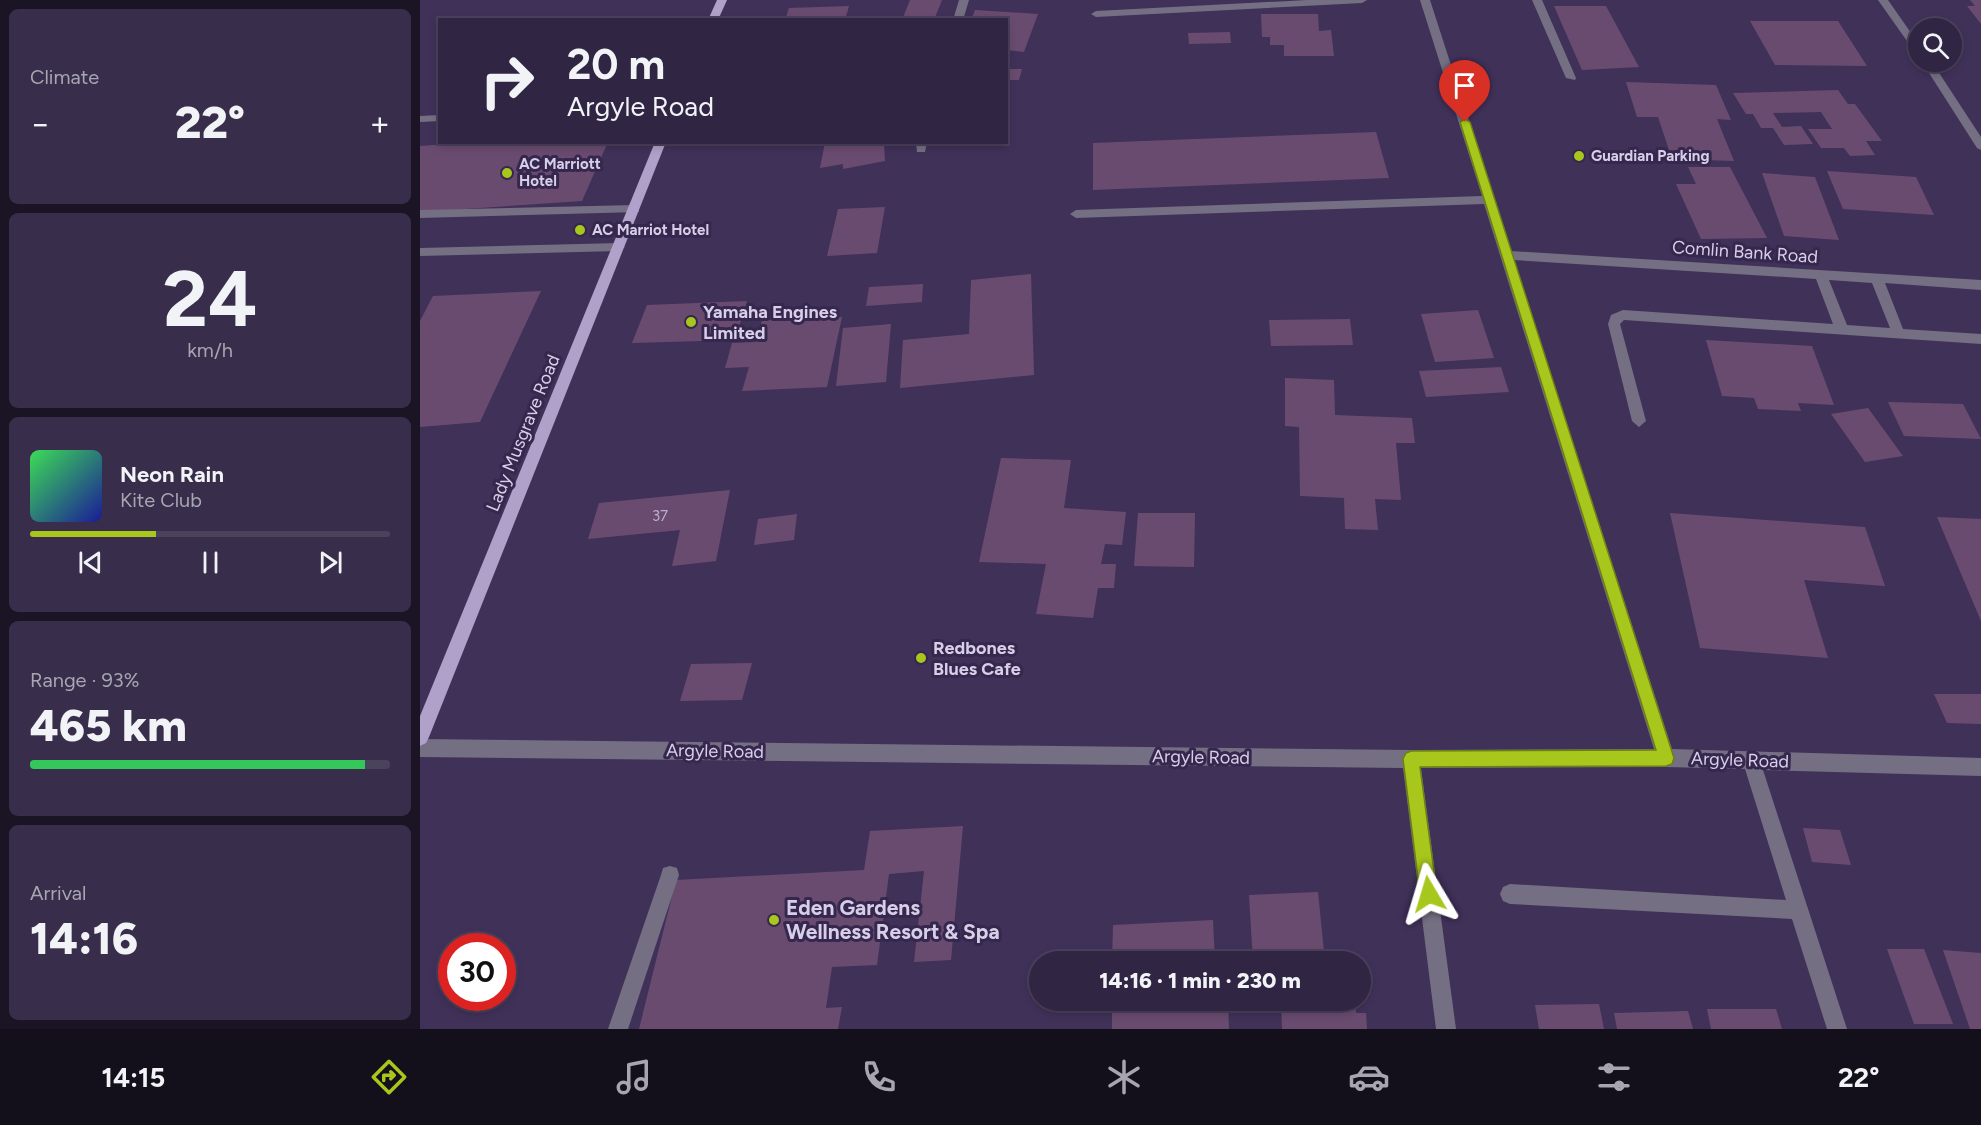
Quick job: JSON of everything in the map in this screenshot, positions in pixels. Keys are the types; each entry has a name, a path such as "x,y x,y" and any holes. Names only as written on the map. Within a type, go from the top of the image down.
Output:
{"main road":[{"path":"714,18 722,0"},
{"name":"Lady Musgrave Road","path":"420,737 660,144"}],"street":[{"path":"959,18 964,0"},
{"path":"1096,14 1362,0"},
{"path":"1425,0 1666,758"},
{"path":"1537,0 1571,78"},
{"path":"1883,0 1908,35"},
{"path":"1933,72 1981,146"},
{"path":"420,119 438,118"},
{"path":"1076,214 1489,200"},
{"path":"420,214 635,209"},
{"path":"420,252 619,247"},
{"name":"Comlin Bank Road","path":"1506,255 1981,285"},
{"path":"1821,275 1842,330"},
{"path":"1876,279 1898,333"},
{"path":"1639,422 1614,324 1616,318 1623,315 1981,339"},
{"name":"Argyle Road","path":"420,748 1411,759 1666,758 1981,767"},
{"path":"1411,759 1446,1029"},
{"path":"1751,761 1837,1029"},
{"path":"618,1029 670,875"},
{"path":"1510,894 1799,910"}],"building":[{"path":"910,0 942,0 935,18 903,18"},
{"path":"1970,0 1981,0 1981,24 1967,6 1975,6"},
{"path":"849,6 846,18 786,18 789,8"},
{"path":"1554,6 1606,6 1639,67 1582,70"},
{"path":"975,10 1038,14 1024,52 1008,50 1008,18 972,18"},
{"path":"1261,14 1318,14 1319,31 1331,30 1334,56 1284,56 1284,45 1270,45 1270,37 1262,37"},
{"path":"1750,21 1838,21 1867,66 1775,65"},
{"path":"1230,32 1231,43 1189,44 1188,33"},
{"path":"1008,69 1022,69 1019,80 1008,80"},
{"path":"1626,82 1716,85 1731,120 1717,119 1734,161 1672,159 1658,117 1637,117"},
{"path":"1838,90 1848,104 1855,104 1882,141 1866,141 1875,155 1850,156 1844,148 1821,148 1808,129 1832,129 1821,112 1773,113 1782,127 1801,126 1813,144 1784,145 1773,128 1761,128 1753,114 1746,114 1733,93"},
{"path":"1376,132 1389,178 1093,190 1093,143"},
{"name":"AC Marriott Hotel","path":"607,144 582,201 420,212 420,146"},
{"path":"825,144 884,145 885,161 843,169 843,164 820,168"},
{"path":"1688,167 1730,167 1767,238 1701,239 1676,184 1696,184"},
{"path":"1827,171 1916,177 1934,215 1843,209"},
{"path":"1762,173 1815,177 1839,240 1784,236"},
{"path":"885,207 877,253 827,256 838,209"},
{"path":"1031,274 1034,375 900,388 903,340 969,334 971,280"},
{"path":"923,284 922,302 866,306 869,287"},
{"path":"541,291 480,422 420,427 420,321 433,296"},
{"name":"Yamaha Engines Limited","path":"747,301 735,340 632,343 647,305"},
{"path":"1478,310 1494,358 1435,362 1421,314"},
{"path":"842,317 827,387 742,391 749,367 725,368 732,343 756,342 762,320"},
{"path":"1350,319 1353,345 1271,346 1269,320"},
{"path":"891,324 886,382 836,386 843,328"},
{"path":"1706,340 1812,346 1834,405 1798,403 1801,411 1758,409 1754,398 1722,396"},
{"path":"1501,367 1509,392 1426,397 1419,371"},
{"path":"1285,378 1334,380 1335,415 1412,418 1415,443 1396,443 1401,500 1375,499 1378,530 1345,529 1344,498 1300,496 1299,427 1285,426"},
{"path":"1888,402 1963,404 1981,439 1904,436"},
{"path":"1868,408 1903,456 1865,462 1831,414"},
{"path":"1001,458 1071,460 1064,508 1126,512 1122,545 1105,544 1101,564 1116,564 1114,588 1098,588 1093,618 1036,614 1046,564 979,562"},
{"path":"730,490 716,561 672,566 680,530 588,539 599,503"},
{"path":"1138,513 1195,513 1194,567 1134,566"},
{"path":"1670,513 1865,527 1885,586 1804,580 1828,658 1700,648"},
{"path":"797,514 794,540 754,545 758,519"},
{"path":"1937,517 1981,519 1981,621"},
{"path":"752,663 742,700 680,701 691,664"},
{"path":"1934,694 1981,694 1981,724 1947,723"},
{"name":"Eden Gardens Wellness Resort & Spa","path":"963,826 951,960 914,962 924,871 889,874 877,965 832,967 826,1008 842,1007 838,1029 639,1029 676,880 864,870 870,831"},
{"path":"1803,828 1840,830 1851,865 1812,862"},
{"path":"1318,892 1324,951 1252,951 1249,895"},
{"path":"1213,920 1214,951 1112,951 1113,925"},
{"path":"1887,949 1924,949 1953,1024 1914,1024"},
{"path":"1943,950 1981,953 1981,1029 1970,1029"},
{"path":"1599,1004 1604,1029 1539,1029 1535,1005"},
{"path":"1707,1009 1776,1009 1782,1029 1711,1029"},
{"path":"1112,1011 1228,1011 1229,1029 1112,1029"},
{"path":"1281,1011 1366,1013 1367,1029 1282,1029"},
{"path":"1688,1011 1693,1029 1617,1029 1614,1013"}],"place":[{"name":"Guardian Parking","path":"1579,156"},
{"name":"AC Marriott Hotel","path":"507,173"},
{"name":"AC Marriot Hotel","path":"580,230"},
{"name":"Yamaha Engines Limited","path":"691,322"},
{"name":"Redbones Blues Cafe","path":"921,658"},
{"name":"Eden Gardens Wellness Resort & Spa","path":"774,920"}],"route":[{"path":"1429,894 1411,759 1666,758 1465,122"}]}
